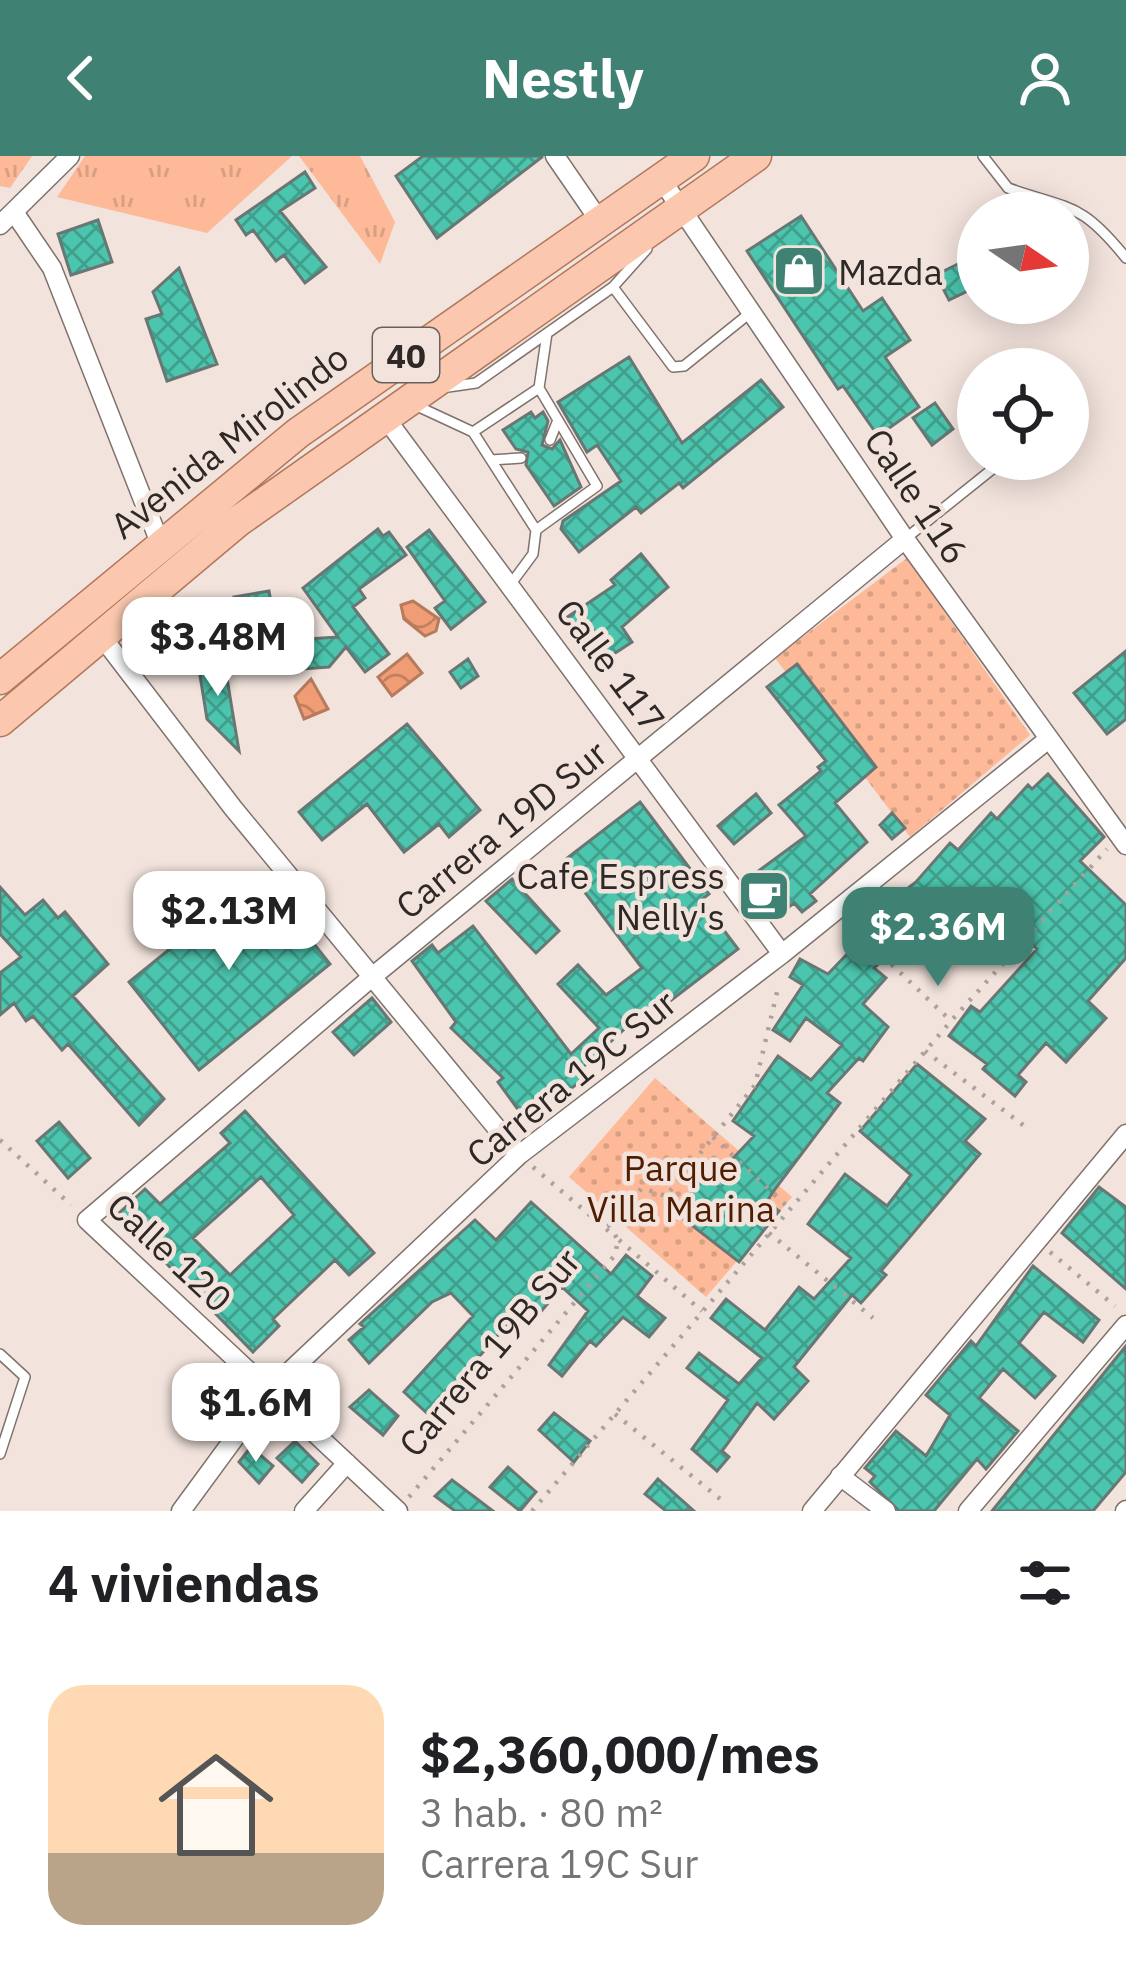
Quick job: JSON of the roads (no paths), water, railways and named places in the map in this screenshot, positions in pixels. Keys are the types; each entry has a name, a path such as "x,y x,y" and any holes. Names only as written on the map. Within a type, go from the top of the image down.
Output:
{"main road":[{"name":"Avenida Mirolindo","path":"0,679 298,433 599,220 668,164 694,156"},
{"name":"Avenida Mirolindo","path":"0,721 99,633 237,523 756,156"}],"street":[{"path":"70,156 7,218 52,268 160,543"},
{"path":"559,157 599,220"},
{"name":"Calle 116","path":"668,164 683,209 904,539 1122,841"},
{"name":"Calle 117","path":"405,402 510,585 782,954"},
{"name":"Carrera 19D Sur","path":"87,1220 372,977 904,539"},
{"path":"99,633 519,1155"},
{"name":"Carrera 19C Sur","path":"182,1511 269,1391 519,1155 782,954 1046,741"},
{"path":"812,1511 1126,1134"},
{"name":"Calle 120","path":"87,1220 398,1511"},
{"path":"968,1511 1126,1325"},
{"name":"Carrera 19B Sur","path":"304,1511 347,1463"},
{"path":"840,1476 886,1511"}],"lane":[{"path":"983,156 1008,188 1054,197 1086,215 1126,258"},
{"path":"405,402 476,383 613,287 683,209"},
{"path":"613,287 673,367 684,366 754,309"},
{"path":"536,530 597,486 539,388 547,333"},
{"path":"473,432 539,388"},
{"path":"405,402 473,432 536,530 533,554 510,585"},
{"path":"550,440 558,420"},
{"path":"491,460 521,458"},
{"path":"904,539 978,480"},
{"path":"0,1354 25,1377 0,1454"}],"water":[{"path":"413,601 439,619 436,631 425,636 404,619 401,605"},
{"path":"407,654 422,673 392,696 378,677"},
{"path":"311,679 328,709 304,719 295,696"}],"place":[{"name":"Mazda","path":"799,271"},
{"name":"Cafe Espress Nelly's","path":"764,896"}],"park label":[{"name":"Parque Villa Marina","path":"681,1188"}]}
